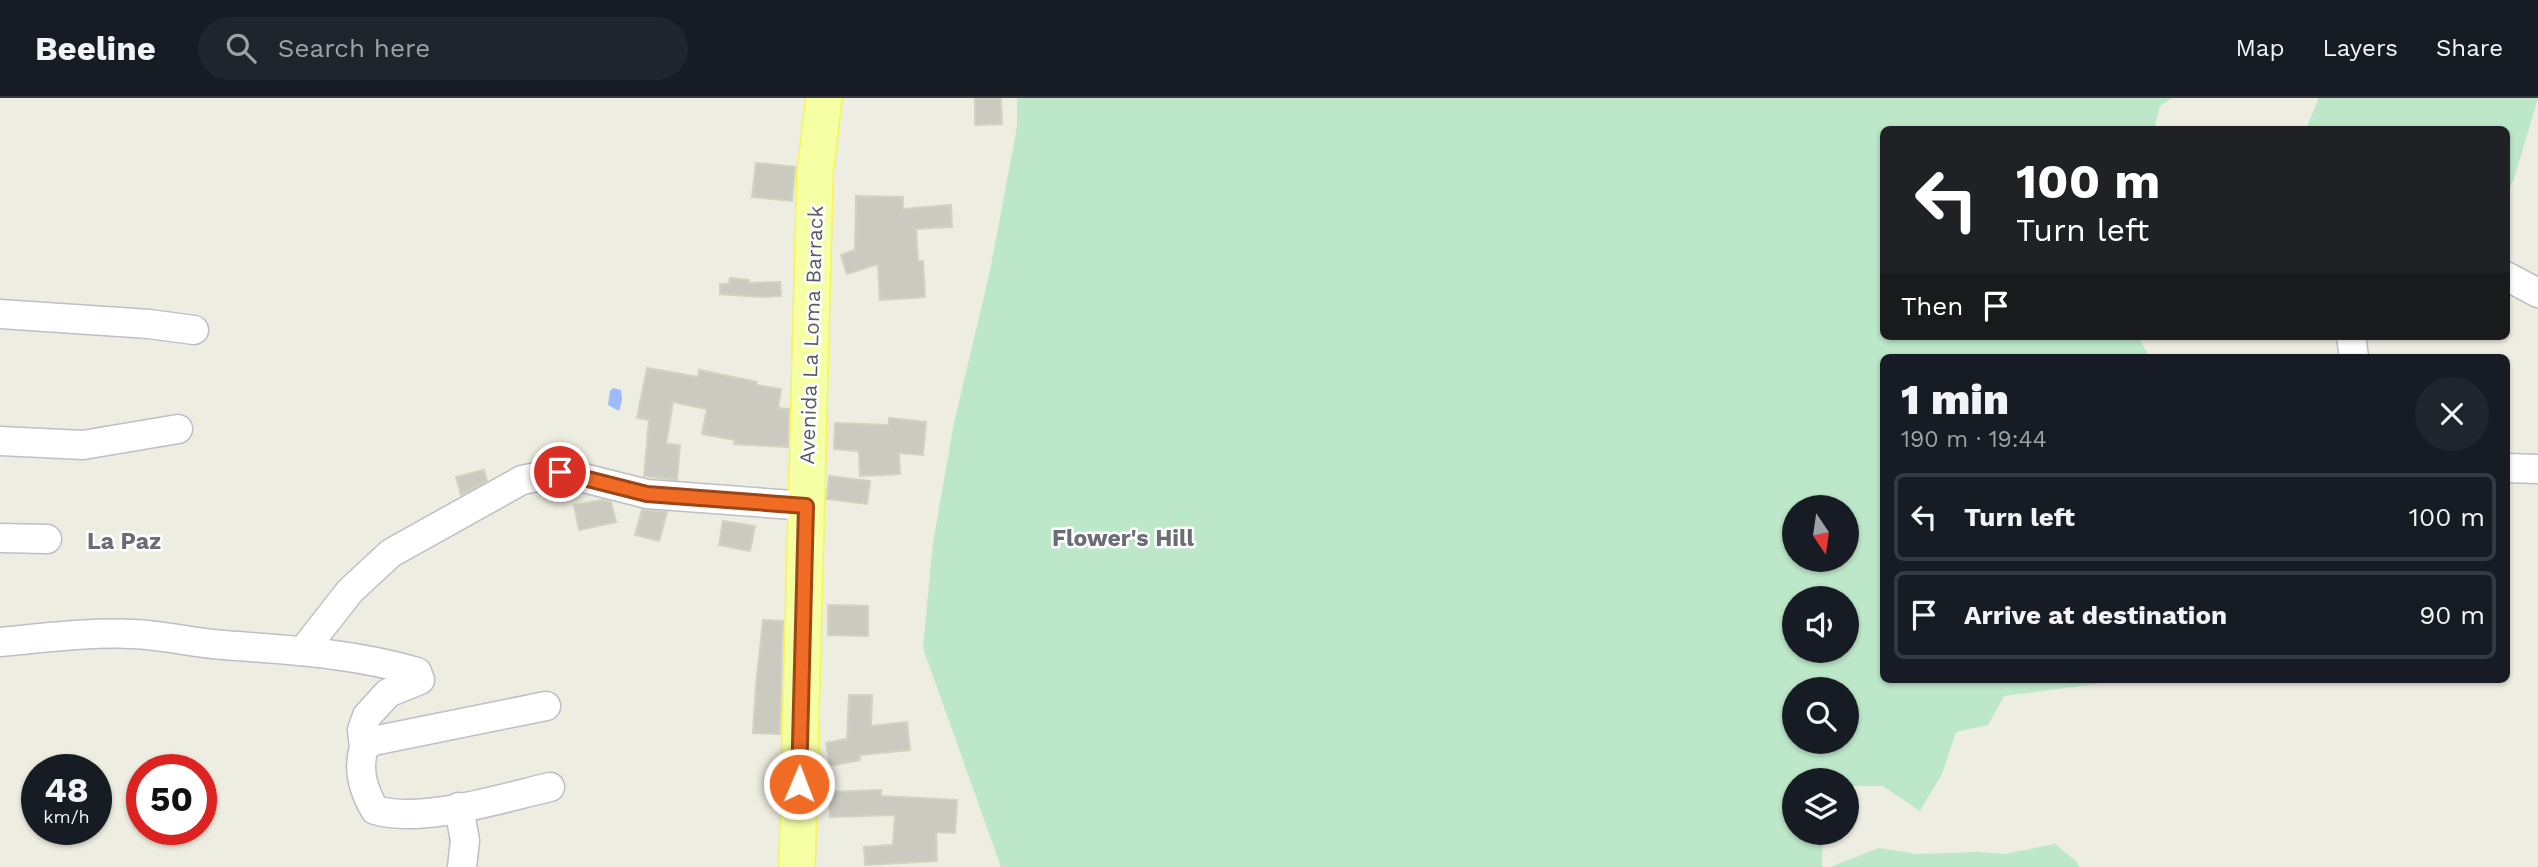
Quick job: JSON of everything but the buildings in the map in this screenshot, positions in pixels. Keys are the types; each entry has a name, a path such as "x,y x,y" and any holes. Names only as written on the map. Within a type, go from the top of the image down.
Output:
{"main road":[{"name":"Avenida La Loma Barrack","path":"797,867 815,173 824,98"}],"street":[{"path":"2510,278 2538,293"},
{"path":"0,314 149,324 194,330"},
{"path":"0,442 83,445 178,429"},
{"path":"2510,468 2538,469"},
{"path":"303,651 350,591 391,553 522,480 560,472 647,494 806,506"},
{"path":"0,538 47,539"},
{"path":"0,642 95,633 137,634 195,644 303,651 368,659 417,672 420,680 406,688 388,693 367,716 362,730 364,747 359,764 366,795 375,810 392,815 458,807 550,787"},
{"path":"364,747 373,741 546,706"},
{"path":"458,807 465,841 462,867"}],"green space":[{"path":"1017,98 2172,98 2160,106 2155,126 1880,126 1880,340 2140,340 2147,354 1880,354 1880,683 2097,683 2004,696 1988,725 1956,732 1942,774 1920,811 1883,786 1859,786 1859,768 1782,768 1782,845 1823,845 1822,867 1001,867 923,648 933,543 954,423 990,271 1017,127"},
{"path":"2319,98 2538,98 2510,188 2510,126 2307,126"},
{"path":"2055,844 2077,862 2079,867 1830,867 1879,848 1917,854 2005,854"}],"water":[{"path":"613,388 621,390 619,411 608,405"}],"district":[{"name":"Flower's Hill","path":"1123,538"},
{"name":"La Paz","path":"124,541"}],"route":[{"path":"560,472 647,494 806,506 799,784"}]}
